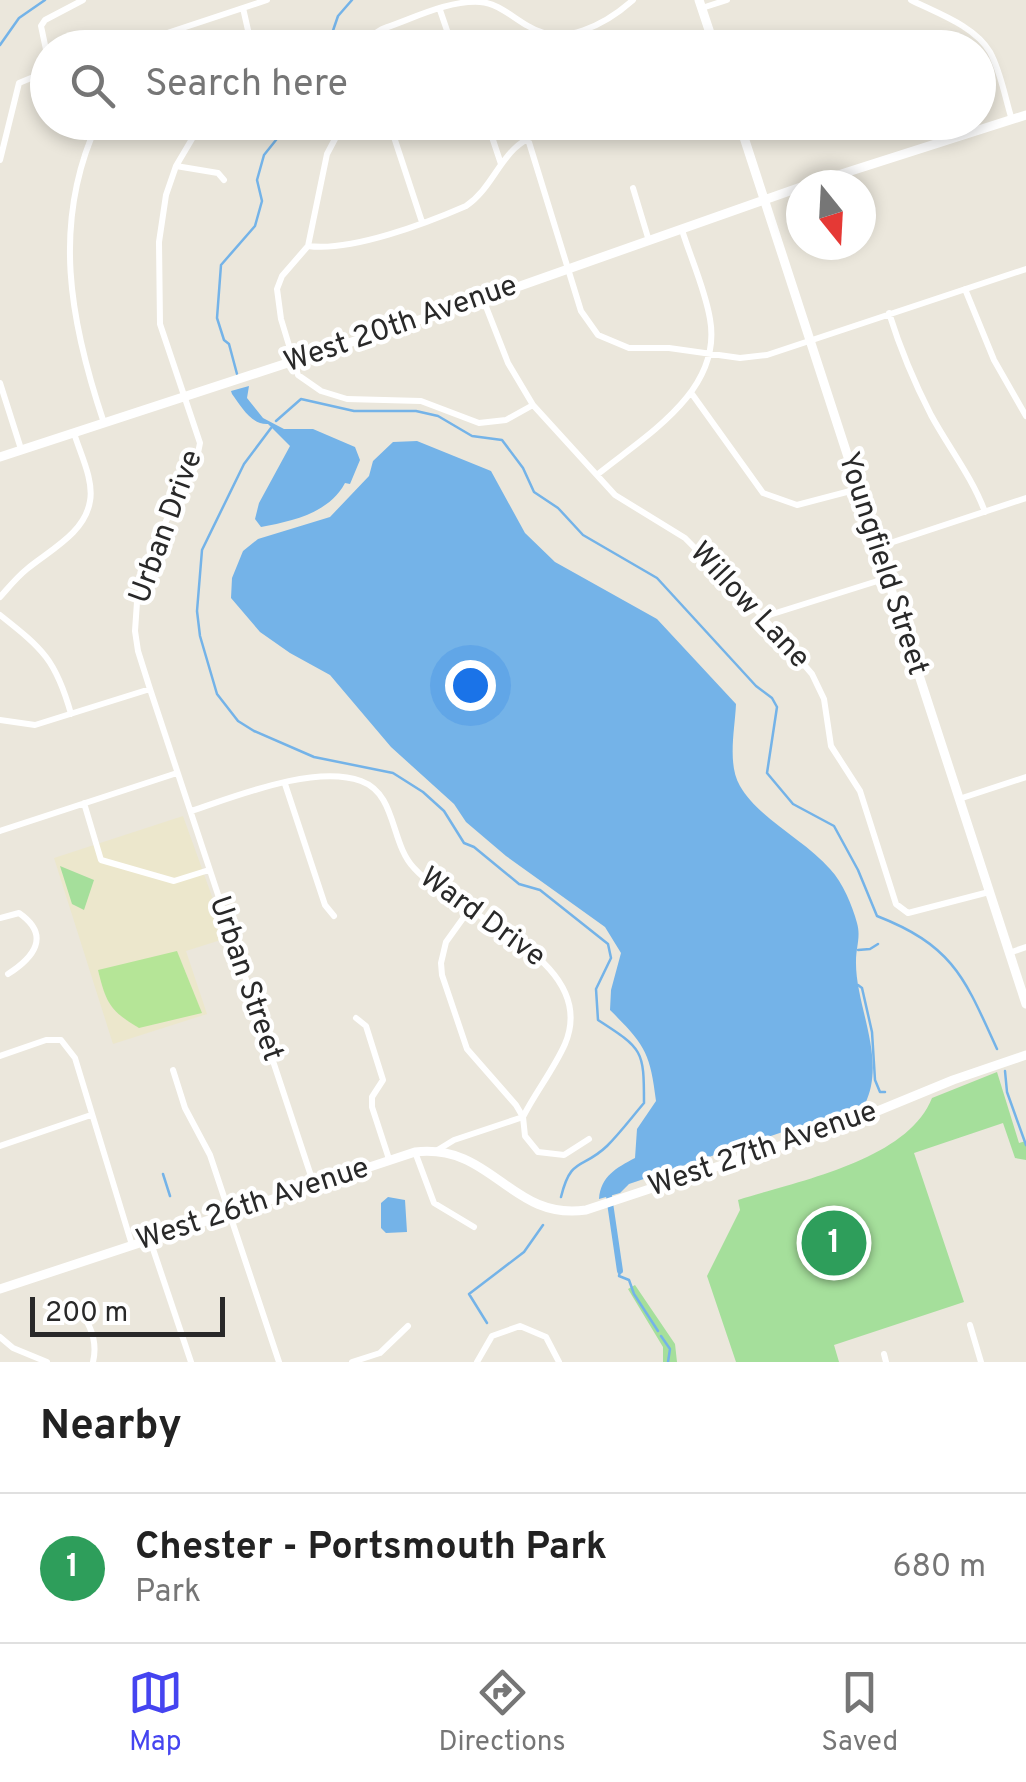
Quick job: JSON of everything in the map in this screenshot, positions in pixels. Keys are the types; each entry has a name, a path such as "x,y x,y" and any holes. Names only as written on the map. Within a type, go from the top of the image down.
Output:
{"street":[{"path":"42,30 45,20 83,0"},
{"path":"177,30 267,0"},
{"path":"576,30 607,20 633,0"},
{"path":"709,30 701,4 726,0"},
{"path":"911,0 966,30"},
{"path":"379,30 468,2 486,3 534,30"},
{"path":"244,8 248,30"},
{"path":"440,10 447,30"},
{"path":"996,69 1012,120"},
{"path":"0,160 20,84 30,79"},
{"name":"West 20th Avenue","path":"996,125 1026,116"},
{"path":"91,140 76,190 70,285 83,361 104,424"},
{"name":"Urban Drive","path":"177,772 138,651 135,618 141,588 166,521 195,468 200,442 160,324 158,301 166,195 176,166 191,140"},
{"path":"334,140 327,154 308,246 282,276 278,289 281,319 298,376 321,391 362,400 432,403 480,423 506,420 532,404"},
{"path":"395,140 422,222"},
{"path":"493,140 502,165"},
{"path":"308,246 345,246 470,204 527,140"},
{"path":"528,140 581,311 598,336 629,348 756,357 784,351 1026,268"},
{"name":"Youngfield Street","path":"745,140 1026,1004"},
{"name":"West 20th Avenue","path":"854,170 949,140"},
{"path":"176,166 218,173 224,180"},
{"path":"633,188 649,242"},
{"name":"West 20th Avenue","path":"0,457 294,362 786,192"},
{"path":"598,474 692,394 707,355 710,318 682,230"},
{"path":"964,289 994,360 1026,416"},
{"name":"Willow Lane","path":"483,298 508,363 532,404 614,495 686,538 763,617 819,684 831,746 860,791 896,904 908,913 989,892"},
{"path":"888,313 910,372 985,512"},
{"path":"0,383 22,448"},
{"path":"692,394 763,493 798,506 858,489"},
{"path":"0,597 23,572 73,533 86,514 91,500 90,484 74,433"},
{"path":"877,547 1026,498"},
{"path":"763,617 886,578"},
{"path":"0,614 54,664 71,714"},
{"path":"0,720 35,725 150,689"},
{"path":"0,830 177,772"},
{"name":"Urban Street","path":"177,772 314,1184"},
{"name":"Ward Drive","path":"285,784 329,775 375,787 383,796 409,863 438,890 551,968 561,981 570,1015 565,1044 523,1117"},
{"path":"959,798 1026,777"},
{"path":"191,811 285,784 325,906 334,916"},
{"path":"84,803 101,860 174,881 208,870"},
{"path":"469,910 446,942 441,964 468,1049 523,1117 529,1144 548,1156 564,1155 589,1139"},
{"path":"0,918 24,916 36,944 33,956 8,974"},
{"path":"1009,953 1026,947"},
{"path":"356,1018 366,1026 383,1080 372,1097 372,1106 389,1159"},
{"path":"0,1056 46,1040 60,1040 74,1058 132,1245"},
{"name":"West 27th Avenue","path":"502,1182 543,1208 568,1212 594,1208 846,1124 1026,1055"},
{"path":"173,1070 185,1108 204,1138 279,1362"},
{"path":"0,1146 91,1114"},
{"path":"436,1151 454,1140 523,1117"},
{"name":"West 26th Avenue","path":"0,1289 415,1152 436,1151 473,1161 502,1182"},
{"path":"415,1152 434,1203 474,1227"},
{"path":"150,1239 191,1362"},
{"path":"77,1308 88,1319 96,1347 93,1362"},
{"path":"352,1362 380,1353 408,1326"},
{"path":"477,1362 492,1336 520,1326 546,1337 559,1362"},
{"path":"970,1326 982,1362"},
{"path":"0,1337 13,1348 46,1362"}],"shaded area":[{"path":"183,816 227,938 186,951 207,1014 113,1044 54,858"}],"green space":[{"path":"60,866 94,880 84,910 72,904"},
{"path":"177,951 202,1013 139,1028 115,1011 98,970"},
{"path":"997,1072 1019,1143 1026,1141 1026,1160 1015,1158 1003,1123 914,1153 964,1302 834,1345 839,1362 736,1362 707,1276 740,1210 738,1200 819,1176 875,1153 919,1120 932,1098"},
{"path":"635,1285 675,1344 677,1362 663,1362 663,1347 628,1289"}],"water":[{"path":"249,386 247,398 263,418 284,429 313,429 355,447 360,460 350,484 345,483 320,509 261,527 255,519 259,503 290,446 268,424 252,418 232,394 231,391"},
{"path":"417,441 491,471 525,533 555,562 657,619 736,704 733,757 740,786 759,809 830,869 843,887 855,916 859,933 857,978 873,1069 865,1104 629,1184 620,1193 599,1199 606,1179 635,1158 637,1129 656,1101 644,1050 610,1010 621,953 605,927 506,856 466,822 454,804 391,747 330,675 260,632 231,598 232,578 243,551 258,539 330,517 369,476 373,461 393,442"},
{"path":"388,1197 405,1200 407,1232 386,1233 381,1228 381,1203"}],"waterway":[{"path":"0,45 19,18 45,0"},
{"path":"333,30 338,16 352,0"},
{"path":"237,374 217,318 221,265 255,226 262,201 257,180 264,155 276,140"},
{"path":"276,421 301,399 354,411 416,411 438,416 472,436 502,440 523,468 534,492 558,508 583,535 657,578 756,686 772,698 777,707 767,773 793,804 834,826 877,916 924,940 954,968 976,1003 997,1049"},
{"path":"271,428 244,464 202,550 197,611 217,694 238,721 254,731 314,757 393,773 423,792 444,811 464,843 519,884 540,890 608,944 611,958 596,989 598,1020 638,1052 644,1103 607,1146 573,1169 561,1197"},
{"path":"858,950 878,944"},
{"path":"858,985 872,1032 875,1080 880,1092 885,1092"},
{"path":"1005,1071 1007,1092 1026,1145"},
{"path":"163,1174 170,1196"},
{"path":"609,1196 620,1271"},
{"path":"487,1323 469,1294 524,1252 543,1225"},
{"path":"620,1271 619,1276 629,1280 658,1331"},
{"path":"661,1336 670,1349 668,1362"}],"place":[{"name":"Chester - Portsmouth Park","path":"834,1243"}]}
